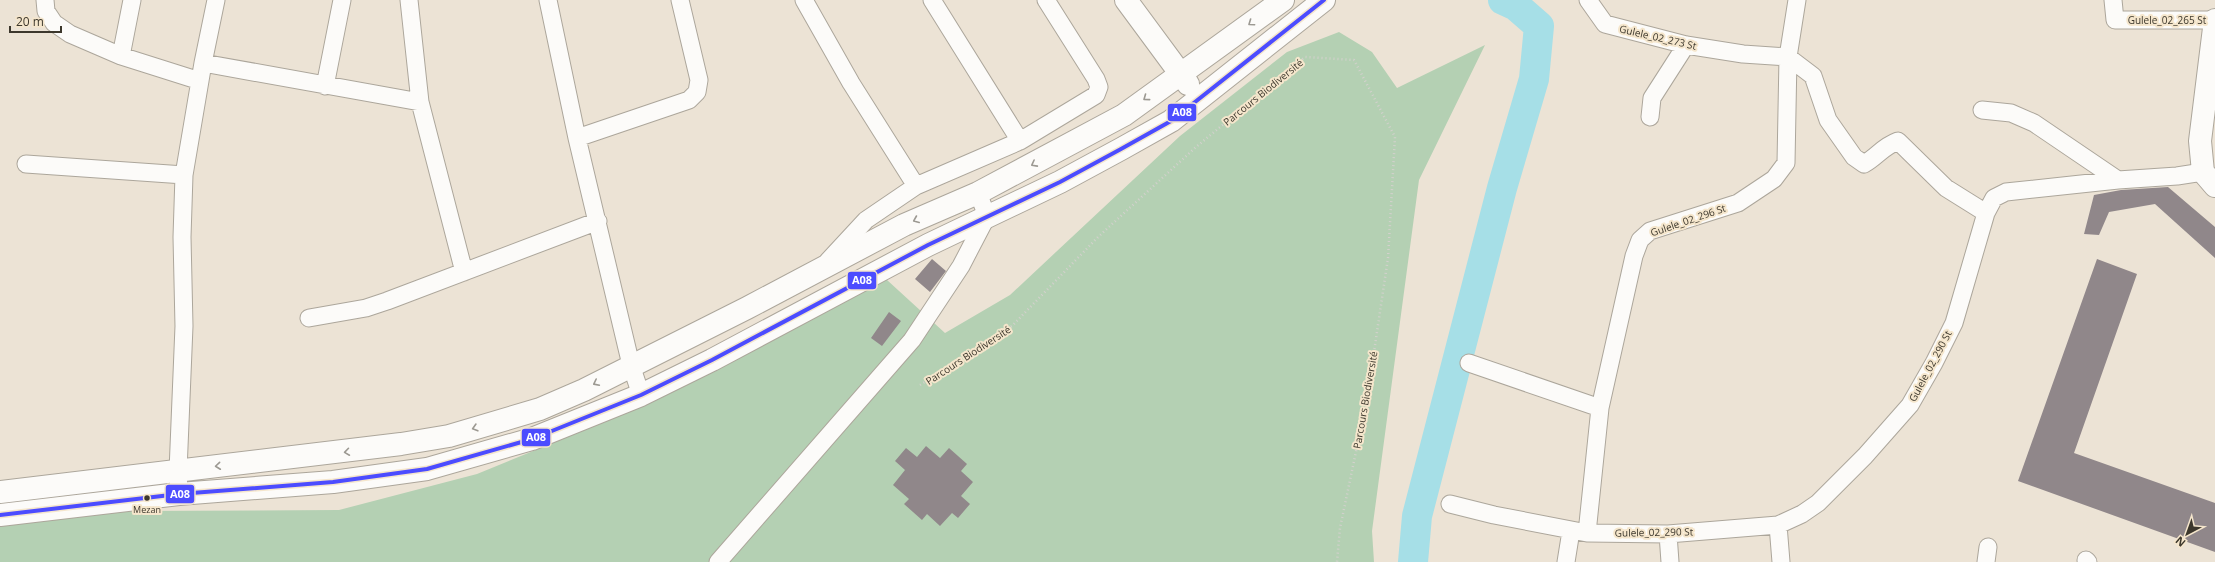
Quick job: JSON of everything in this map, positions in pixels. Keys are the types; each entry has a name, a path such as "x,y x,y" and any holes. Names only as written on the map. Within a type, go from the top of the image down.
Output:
{"main road":[{"path":"1126,0 1198,98"},
{"path":"0,492 125,479 178,470 315,456 401,444 449,436 540,409 746,308 904,225 978,193 1124,114 1283,0"},
{"path":"0,515 179,494 333,482 427,469 532,439 641,395 986,216 1060,182 1121,150 1171,121 1198,98 1324,0"},
{"path":"2209,179 2200,140 2215,20"}],"street":[{"path":"45,0 46,11 54,23 70,34 121,56 200,81"},
{"path":"121,56 132,0"},
{"path":"179,494 178,470 184,326 182,237 184,175 203,63 216,0"},
{"path":"325,86 342,0"},
{"path":"408,0 420,102 464,272"},
{"path":"548,0 577,138 631,365 641,395"},
{"path":"577,138 689,100 698,92 699,80 680,0"},
{"path":"804,0 851,83 916,186"},
{"path":"932,0 1020,141"},
{"path":"822,267 866,220 916,186 1020,141 1096,95 1099,87 1096,79 1046,0"},
{"name":"Gulele_02_273 St","path":"1588,0 1605,24 1686,45 1743,54 1788,57"},
{"name":"Gulele_02_296 St","path":"1566,562 1579,532 1600,408 1634,256 1640,240 1650,231 1738,204 1774,179 1786,163 1788,57 1797,0"},
{"name":"Gulele_02_265 St","path":"2113,0 2115,20 2215,20"},
{"path":"1650,117 1652,98 1686,45"},
{"path":"1788,57 1813,76 1828,120 1854,157 1864,164 1874,159 1886,145 1898,141 1946,188 1986,213"},
{"path":"203,63 420,102"},
{"path":"1982,110 2011,113 2034,123 2118,180"},
{"path":"26,164 184,175"},
{"name":"Gulele_02_290 St","path":"1450,504 1579,532 1668,534 1778,525 1802,514 1818,503 1865,456 1910,405 1934,363 1954,323 1986,213 1994,198 2006,192 2118,180 2177,176 2209,179"},
{"path":"718,562 912,340 961,266 986,216 978,193"},
{"path":"309,318 366,308 598,222"},
{"path":"1469,362 1600,408"},
{"path":"1778,525 1781,562"},
{"path":"1668,534 1670,562"}],"path":[{"name":"Parcours Biodiversité","path":"920,385 1012,326 1115,221 1196,147 1306,57 1354,60 1395,137 1388,258 1367,399 1340,528 1337,562"}],"green space":[{"path":"1339,32 1372,52 1397,88 1485,45 1419,180 1372,531 1374,562 0,562 0,523 129,511 339,510 477,474 614,418 871,279 887,280 945,333 1010,295 1180,136 1287,52"}],"building":[{"path":"2168,187 2215,227 2215,258 2155,204 2109,212 2099,235 2084,234 2094,195 2121,190"},
{"path":"932,259 946,271 930,292 915,279"},
{"path":"2097,259 2137,274 2074,453 2215,503 2215,552 2018,481"},
{"path":"889,312 901,321 882,346 871,338"},
{"path":"926,446 940,458 949,448 967,464 961,471 973,482 961,496 970,504 958,518 952,513 940,526 927,514 922,520 904,504 909,499 893,485 905,470 895,461 906,448 917,457"}],"waterway":[{"path":"1413,562 1417,516 1502,188 1534,79 1539,26 1516,6 1503,0"}],"transit line":[{"name":"A08","path":"0,515 179,494 333,482 427,469 532,439 641,395 712,360 928,245 1060,182 1121,149 1171,121 1324,0"}],"place":[{"name":"Mezan","path":"147,498"}]}
